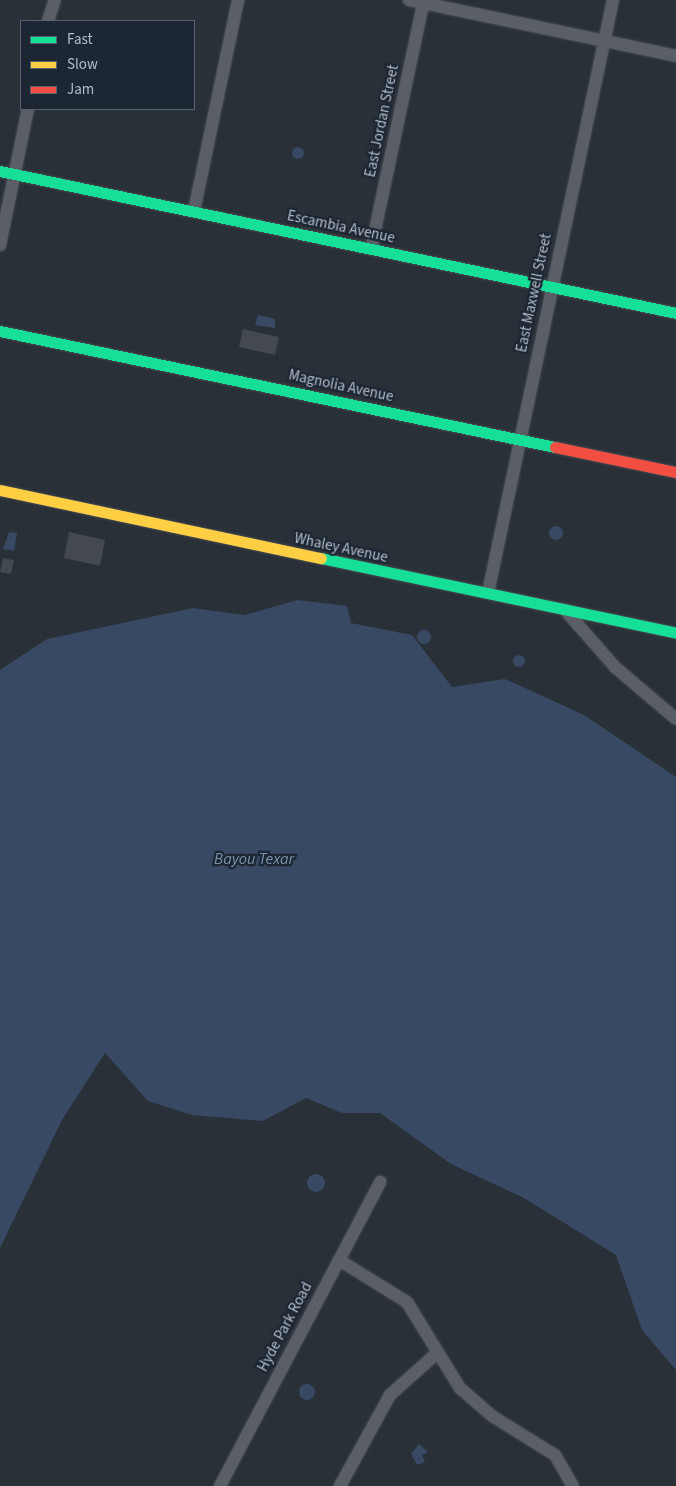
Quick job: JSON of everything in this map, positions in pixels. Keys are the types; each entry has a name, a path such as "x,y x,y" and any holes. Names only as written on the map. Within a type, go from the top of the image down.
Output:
{"street":[{"path":"43,20 45,0"},
{"path":"48,20 55,0"},
{"path":"194,211 238,0"},
{"path":"409,0 676,56"},
{"name":"East Maxwell Street","path":"488,593 613,0"},
{"name":"East Jordan Street","path":"372,249 424,2"},
{"path":"0,245 28,110"},
{"name":"Escambia Avenue","path":"0,171 676,313"},
{"name":"Magnolia Avenue","path":"0,331 676,472"},
{"name":"Whaley Avenue","path":"0,490 676,633"},
{"path":"565,610 616,667 676,719"},
{"name":"Hyde Park Road","path":"220,1486 380,1182"},
{"path":"339,1260 407,1302 436,1353 475,1403 556,1455 572,1486"},
{"path":"340,1486 390,1395 436,1353"}],"water":[{"path":"298,147 304,153 298,159 292,153"},
{"path":"258,315 275,319 275,328 255,325"},
{"path":"556,526 561,528 563,533 561,538 556,540 551,538 549,533 551,528"},
{"path":"9,532 17,533 14,551 3,549"},
{"name":"Bayou Texar","path":"297,600 347,606 351,623 412,635 452,687 505,679 584,715 676,777 676,1370 642,1330 616,1255 524,1198 451,1164 380,1113 342,1113 306,1098 263,1121 192,1115 148,1101 105,1053 62,1120 0,1248 0,670 47,639 193,608 245,615"},
{"path":"424,630 429,632 431,637 429,642 424,644 419,642 417,637 419,632"},
{"path":"517,655 521,655 525,661 521,667 517,667 513,663 513,659"},
{"path":"316,1174 322,1177 325,1183 322,1189 316,1192 310,1189 307,1183 310,1177"},
{"path":"307,1384 315,1392 307,1400 299,1392"},
{"path":"419,1444 428,1452 422,1455 425,1462 417,1465 411,1454"}],"building":[{"path":"243,329 279,337 275,355 239,347"},
{"path":"69,532 105,540 100,566 64,558"},
{"path":"3,558 14,560 11,574 0,572"}],"traffic: fast":[{"path":"0,171 676,313"},
{"path":"0,331 555,447"},
{"path":"321,558 676,633"}],"traffic: slow":[{"path":"0,490 321,558"}],"traffic: jam":[{"path":"555,447 676,472"}]}
